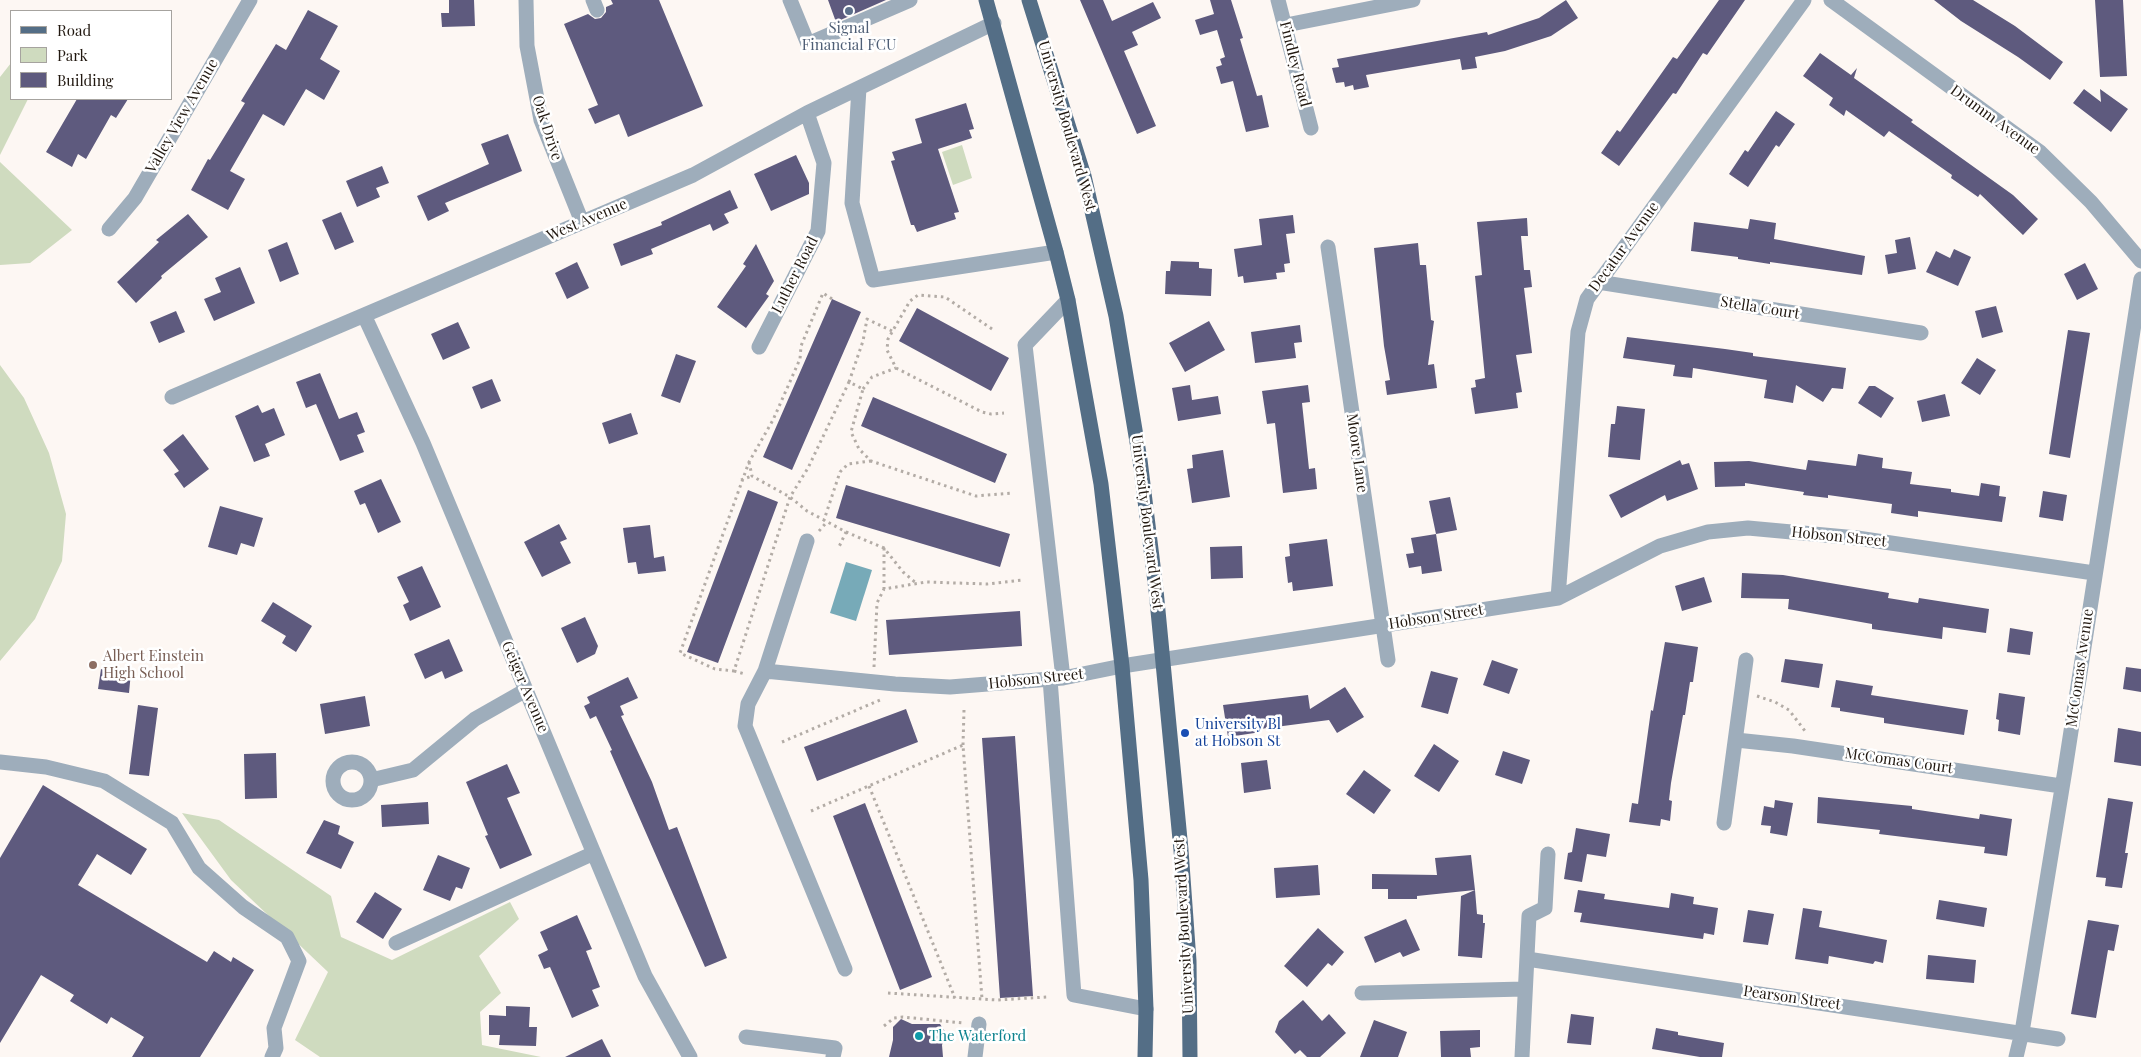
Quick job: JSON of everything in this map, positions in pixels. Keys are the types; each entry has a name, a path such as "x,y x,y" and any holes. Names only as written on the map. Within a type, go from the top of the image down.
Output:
{"main road":[{"path":"986,0 994,23 1068,300 1101,484 1122,666 1141,880 1146,1009 1145,1057"},
{"name":"University Boulevard West","path":"1029,0 1084,176 1116,316 1140,460 1163,660 1187,943 1190,1057"}],"street":[{"name":"Valley View Avenue","path":"108,229 135,198 250,0"},
{"name":"Oak Drive","path":"526,0 527,46 541,120 582,222"},
{"path":"790,0 808,44 910,0"},
{"name":"Findley Road","path":"1278,0 1286,25 1311,128"},
{"path":"1286,25 1413,0"},
{"name":"Decatur Avenue","path":"1558,598 1578,332 1587,299 1804,0"},
{"name":"Drumm Avenue","path":"1831,0 2040,152 2091,202 2141,261"},
{"name":"West Avenue","path":"172,397 693,175 807,112 994,23"},
{"path":"859,88 852,203 873,280 1056,252"},
{"name":"Luther Road","path":"759,347 818,232 824,162 807,112"},
{"name":"Moore Lane","path":"1328,247 1388,660"},
{"name":"McComas Avenue","path":"2016,1057 2022,1032 2141,279"},
{"name":"Stella Court","path":"1598,282 1921,334"},
{"path":"1068,300 1025,345 1056,679 1074,995 1146,1009"},
{"name":"Geiger Avenue","path":"364,316 423,443 645,976 690,1057"},
{"name":"Hobson Street","path":"765,671 896,684 950,687 1056,679 1122,666 1558,598 1660,546 1708,532 1748,528 1857,538 2094,573"},
{"path":"807,541 765,671 748,704 745,726 845,969"},
{"path":"1724,823 1746,660"},
{"path":"371,780 413,770 475,719 526,690"},
{"name":"McComas Court","path":"1736,740 1793,746 2061,786"},
{"path":"0,762 46,767 104,781 172,823 199,868 243,907 287,937 299,962 274,1028 279,1054"},
{"path":"396,943 594,853"},
{"path":"1522,1057 1524,989 1530,916 1545,908 1548,854"},
{"name":"Pearson Street","path":"1527,959 2022,1032 2058,1039"},
{"path":"1362,993 1524,989"},
{"path":"975,1057 979,1024"},
{"path":"746,1037 834,1048 833,1057"}],"path":[{"path":"748,674 734,670 715,669 680,653 741,480 773,420 800,359 801,346 823,293 832,299"},
{"path":"992,329 945,297 928,294 918,295 910,301 888,338 888,350 896,368 982,412 991,414 1004,413"},
{"path":"734,670 790,496 808,468 849,382 863,341 867,320 892,331"},
{"path":"871,461 859,449 851,432 864,389 872,377 896,368"},
{"path":"849,382 864,389"},
{"path":"807,541 826,523 824,520 840,472 848,464 871,461 976,496 1013,493"},
{"path":"749,462 752,476"},
{"path":"741,480 752,476 790,496 807,511 846,532 884,548 903,572 916,584"},
{"path":"838,549 846,532"},
{"path":"874,674 877,603 884,589 884,548"},
{"path":"884,589 916,584 987,584 1023,580"},
{"path":"1742,693 1775,702 1789,710 1806,732 1812,734"},
{"path":"782,742 883,698"},
{"path":"964,710 963,745 982,1000"},
{"path":"811,811 963,745"},
{"path":"869,786 955,998"},
{"path":"888,993 982,1000 1047,997"},
{"path":"884,1026 894,1018 903,1016 979,1024"}],"green space":[{"path":"10,64 10,100 28,100 0,155 0,77"},
{"path":"962,145 972,178 953,185 942,152"},
{"path":"0,162 72,230 30,263 0,265"},
{"path":"0,365 24,398 49,453 66,514 62,561 35,619 0,661"},
{"path":"182,813 219,820 331,896 341,937 392,960 510,902 519,919 479,956 501,993 480,1012 482,1045 541,1057 320,1057 295,1040 328,972 231,880"}],"water":[{"path":"846,562 872,570 856,621 830,613"}],"building":[{"path":"449,0 474,0 475,26 442,27 441,13 449,13"},
{"path":"611,0 659,0 703,106 628,137 619,114 595,124 588,109 598,105 564,24 588,14 595,19 601,18 606,12 606,7 613,4"},
{"name":"Signal Financial FCU","path":"828,0 886,0 836,22"},
{"path":"1080,0 1103,0 1112,21 1153,2 1161,18 1132,32 1138,45 1124,51 1156,126 1137,134"},
{"path":"1210,0 1231,0 1243,38 1240,39 1257,96 1262,95 1269,127 1246,132 1233,81 1221,84 1216,67 1222,65 1220,59 1225,57 1217,30 1200,35 1195,20 1214,14"},
{"path":"1566,0 1578,18 1551,36 1505,51 1475,57 1477,68 1462,70 1460,59 1366,75 1369,87 1354,90 1353,85 1345,87 1344,82 1336,83 1332,68 1339,67 1337,59 1487,32 1488,35 1539,18"},
{"path":"1719,0 1745,0 1707,55 1703,53 1676,94 1673,93 1619,166 1601,153 1617,130 1620,132 1673,57 1677,59"},
{"path":"1934,0 1973,0 2015,26 2063,62 2050,80 1961,21"},
{"path":"2095,0 2123,0 2127,76 2100,77"},
{"path":"308,10 338,26 320,59 340,71 324,100 306,89 284,126 263,114 230,171 245,179 228,210 191,190 208,159 210,160 245,103 241,101 276,44 286,50"},
{"path":"1820,53 1851,75 1857,68 1854,78 1913,120 1911,122 2013,195 2038,219 2023,235 1980,194 1978,197 1951,178 1952,175 1889,131 1884,137 1846,110 1844,116 1829,105 1833,98 1803,76"},
{"path":"2084,89 2101,102 2100,89 2128,109 2111,132 2073,103"},
{"path":"76,100 127,100 116,118 111,115 86,159 78,154 72,167 46,152"},
{"path":"966,103 974,129 969,130 972,138 938,149 959,212 954,213 956,219 917,232 914,225 911,225 891,161 895,160 892,152 922,143 915,119"},
{"path":"1776,111 1795,124 1779,147 1776,145 1748,187 1729,174 1745,150 1748,152"},
{"path":"508,134 522,171 445,203 449,211 428,221 417,196 489,164 481,144"},
{"path":"796,155 809,183 809,194 771,211 754,174"},
{"path":"382,166 389,183 376,188 380,197 357,207 346,181"},
{"path":"730,190 738,208 724,214 729,223 713,231 710,224 651,249 653,254 621,266 613,244 662,225 661,222"},
{"path":"341,212 354,242 335,250 322,220"},
{"path":"188,214 208,237 161,276 162,278 136,303 117,282 159,242 156,240"},
{"path":"1293,215 1295,233 1286,234 1290,263 1284,264 1285,272 1276,273 1277,279 1244,283 1243,276 1238,277 1234,249 1262,245 1259,219"},
{"path":"1527,218 1528,236 1521,236 1524,270 1530,270 1532,287 1524,288 1532,353 1516,355 1522,392 1516,393 1518,408 1475,414 1471,388 1476,387 1475,380 1485,378 1475,276 1482,275 1477,222"},
{"path":"1750,219 1776,223 1774,239 1865,256 1862,275 1770,262 1770,264 1738,259 1738,257 1691,251 1694,222 1748,229"},
{"path":"1910,237 1916,269 1888,274 1885,255 1897,253 1895,240"},
{"path":"287,242 299,274 280,282 268,250"},
{"path":"1418,243 1420,265 1426,265 1431,320 1434,321 1428,365 1434,364 1437,388 1387,395 1385,381 1390,380 1384,346 1374,248"},
{"path":"756,244 774,281 766,294 769,296 746,328 717,307 746,266 743,264"},
{"path":"1954,249 1971,257 1958,286 1926,272 1936,251 1950,258"},
{"path":"1171,261 1199,262 1199,268 1212,269 1211,296 1165,294 1166,271 1170,271"},
{"path":"577,262 589,288 567,299 555,273"},
{"path":"2085,263 2098,289 2077,300 2064,274"},
{"path":"240,267 255,303 214,321 204,299 221,292 215,278"},
{"path":"832,299 861,312 792,470 763,457"},
{"path":"1996,306 2003,332 1982,338 1975,311"},
{"path":"917,308 1009,358 991,391 899,341"},
{"path":"176,311 185,332 159,343 150,322"},
{"path":"1209,321 1225,350 1185,372 1169,343"},
{"path":"458,322 470,348 443,360 431,334"},
{"path":"1300,325 1302,342 1294,343 1296,358 1255,363 1251,332"},
{"path":"2068,330 2090,333 2070,458 2049,454"},
{"path":"1627,337 1725,349 1753,353 1753,356 1846,368 1843,389 1832,388 1823,402 1796,385 1793,403 1764,398 1767,380 1693,368 1692,378 1673,376 1675,365 1623,358"},
{"path":"676,354 696,361 680,403 661,396"},
{"path":"1977,358 1996,370 1980,395 1961,383"},
{"path":"320,373 339,419 357,412 365,432 357,435 364,452 340,461 316,404 306,408 296,382"},
{"path":"492,379 501,401 481,409 472,387"},
{"path":"1190,385 1192,400 1218,396 1221,414 1178,421 1172,388"},
{"path":"1308,385 1310,402 1302,403 1309,469 1315,468 1317,489 1283,493 1275,423 1267,424 1262,391"},
{"path":"1869,386 1875,386 1894,398 1881,418 1858,403"},
{"path":"1945,394 1950,416 1922,422 1917,401"},
{"path":"873,397 1007,454 995,483 861,426"},
{"path":"258,405 262,413 274,408 285,435 265,444 270,456 254,462 235,416"},
{"path":"1617,406 1645,409 1640,460 1608,457 1611,424 1615,424"},
{"path":"631,413 638,434 609,444 602,423"},
{"path":"183,434 209,469 184,488 174,474 179,471 163,450"},
{"path":"1223,450 1230,497 1192,503 1187,469 1193,468 1192,455"},
{"path":"1858,454 1883,458 1882,468 1912,472 1910,484 1951,489 1951,492 1979,496 1981,483 2000,486 1999,496 2006,497 2002,522 1918,511 1918,517 1891,513 1892,504 1828,495 1828,498 1803,495 1804,492 1745,483 1745,486 1715,487 1714,462 1749,461 1806,470 1808,460 1856,466"},
{"path":"1680,460 1682,465 1689,463 1698,489 1667,501 1665,495 1621,518 1609,495"},
{"path":"381,479 401,522 378,533 365,503 360,505 354,491"},
{"path":"846,485 1010,534 1000,567 836,518"},
{"path":"748,490 778,502 718,663 687,652"},
{"path":"2043,491 2067,495 2063,521 2039,517"},
{"path":"1450,497 1457,530 1436,534 1429,501"},
{"path":"220,506 263,518 254,547 241,543 237,555 208,547"},
{"path":"559,524 567,539 560,542 571,563 542,577 524,542"},
{"path":"650,525 654,558 664,556 666,571 638,574 636,562 628,563 623,528"},
{"path":"1436,534 1442,571 1422,574 1421,566 1409,568 1406,554 1414,553 1411,538"},
{"path":"1327,539 1333,586 1293,591 1292,582 1288,583 1285,557 1290,556 1289,544"},
{"path":"1242,546 1243,578 1211,579 1210,547"},
{"path":"422,566 441,607 410,621 403,605 409,602 397,577"},
{"path":"1742,573 1783,575 1889,593 1888,598 1918,603 1919,598 1989,609 1986,633 1943,627 1942,639 1872,629 1872,624 1788,609 1789,599 1741,598"},
{"path":"1704,577 1712,602 1682,611 1675,586"},
{"path":"273,602 312,626 296,652 282,643 286,636 261,621"},
{"path":"1020,611 1022,646 889,655 886,620"},
{"path":"585,617 598,646 595,654 577,663 561,628"},
{"path":"2010,628 2033,632 2030,655 2007,652"},
{"path":"449,639 463,671 445,679 442,671 425,679 414,654"},
{"path":"1665,642 1698,647 1693,682 1690,682 1671,783 1669,800 1672,801 1670,821 1661,819 1660,826 1629,822 1632,803 1638,804 1651,710 1653,711"},
{"path":"1785,659 1823,664 1819,688 1781,682"},
{"path":"1492,660 1518,669 1509,694 1483,685"},
{"path":"2126,667 2141,669 2141,692 2123,689"},
{"path":"101,669 131,672 129,693 98,689"},
{"path":"1431,671 1458,678 1448,714 1421,707"},
{"path":"628,677 638,698 620,706 624,715 621,716 652,782 669,830 677,827 727,958 705,967 610,751 612,750 596,716 590,719 584,706 590,703 587,697"},
{"path":"1836,680 1873,686 1871,695 1968,710 1964,735 1884,723 1884,718 1840,711 1840,708 1831,707"},
{"path":"1345,687 1364,717 1337,733 1329,720 1260,729 1261,732 1228,737 1223,705 1308,695 1310,709"},
{"path":"1999,693 2025,697 2020,735 1998,731 1999,720 1996,719"},
{"path":"365,696 370,726 325,734 320,704"},
{"path":"138,705 158,708 149,776 129,774"},
{"path":"906,709 918,742 817,781 804,747"},
{"path":"2118,728 2141,732 2141,766 2114,762"},
{"path":"1015,736 1033,996 1000,998 982,738"},
{"path":"1434,744 1459,761 1439,792 1414,776"},
{"path":"1503,751 1530,760 1522,784 1495,775"},
{"path":"276,753 277,798 245,799 244,754"},
{"path":"1267,760 1271,789 1244,793 1241,763"},
{"path":"507,764 520,793 507,798 532,855 500,869 485,836 488,835 466,782"},
{"path":"1364,770 1391,790 1374,814 1346,794"},
{"path":"43,785 147,849 131,875 97,854 78,885 207,962 214,951 231,962 233,957 254,970 200,1057 132,1057 144,1037 111,1017 107,1024 70,1001 74,995 41,975 0,1043 0,858"},
{"path":"1818,797 1912,806 1912,809 1979,819 1980,814 2012,819 2007,856 1984,853 1985,847 1879,834 1880,830 1817,823"},
{"path":"2108,798 2133,802 2125,853 2128,853 2122,888 2105,886 2106,878 2096,877"},
{"path":"1775,800 1793,803 1787,836 1770,833 1771,826 1761,825 1764,806 1774,808"},
{"path":"428,802 429,824 382,827 381,805"},
{"path":"865,803 932,977 900,990 833,816"},
{"path":"324,820 340,826 338,834 354,842 341,869 306,853"},
{"path":"1576,828 1610,834 1606,857 1587,854 1582,882 1564,879 1568,853 1572,852"},
{"path":"438,855 470,868 462,889 456,887 450,901 423,890"},
{"path":"1471,855 1475,890 1417,896 1417,899 1388,899 1388,889 1372,889 1372,874 1437,875 1435,858"},
{"path":"1318,865 1320,895 1276,898 1274,868"},
{"path":"1475,890 1477,914 1483,915 1483,923 1485,923 1482,958 1458,956 1461,896"},
{"path":"1578,890 1605,894 1604,899 1669,908 1671,893 1694,897 1693,904 1718,908 1714,935 1704,933 1703,939 1580,922 1582,913 1574,912"},
{"path":"375,892 402,909 383,939 356,922"},
{"path":"1939,900 1987,908 1984,927 1936,919"},
{"path":"1803,908 1822,911 1819,927 1887,940 1883,963 1875,961 1873,964 1829,956 1828,964 1795,959"},
{"path":"1748,910 1774,914 1768,945 1743,942"},
{"path":"577,915 592,949 586,951 600,987 592,990 599,1006 572,1018 550,967 544,969 538,955 548,950 540,932"},
{"path":"1406,919 1420,950 1403,957 1400,952 1375,963 1364,937"},
{"path":"2088,920 2119,925 2114,951 2108,950 2096,1018 2071,1014"},
{"path":"1318,928 1344,952 1332,966 1328,963 1307,987 1284,966"},
{"path":"1928,955 1976,960 1974,983 1926,979"},
{"path":"1303,1000 1322,1021 1329,1014 1346,1033 1320,1057 1307,1057 1300,1050 1295,1054 1275,1032 1279,1021"},
{"path":"506,1006 530,1007 529,1027 537,1027 536,1046 499,1045 500,1035 489,1035 489,1015 506,1016"},
{"path":"1571,1014 1594,1017 1591,1045 1567,1043"},
{"name":"The Waterford","path":"901,1019 912,1024 940,1024 946,1033 942,1045 943,1057 889,1057 893,1040 893,1027"},
{"path":"1374,1020 1407,1032 1398,1057 1360,1057"},
{"path":"1656,1028 1678,1032 1678,1035 1724,1043 1722,1057 1700,1057 1652,1049"},
{"path":"1480,1030 1480,1047 1470,1048 1471,1057 1441,1057 1440,1031"},
{"path":"602,1039 611,1057 565,1057"}],"place":[{"name":"Signal Financial FCU","path":"849,11"},
{"name":"Albert Einstein High School","path":"93,665"},
{"name":"University Bl at Hobson St","path":"1185,733"},
{"name":"The Waterford","path":"919,1036"}]}
